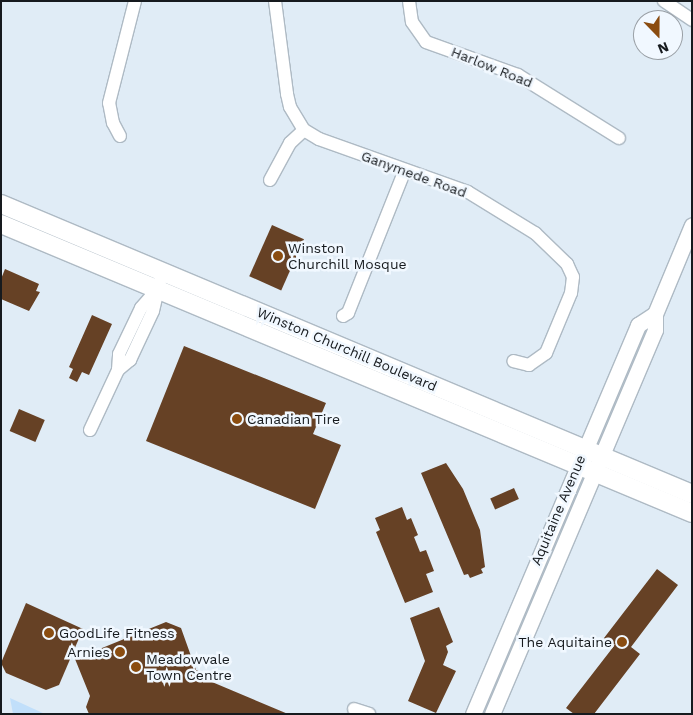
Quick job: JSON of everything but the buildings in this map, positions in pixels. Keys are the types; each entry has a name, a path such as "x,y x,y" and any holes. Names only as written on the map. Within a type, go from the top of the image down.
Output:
{"main road":[{"name":"Winston Churchill Boulevard","path":"1,204 692,494"},
{"name":"Winston Churchill Boulevard","path":"1,224 692,513"}],"street":[{"path":"120,136 113,123 109,103 135,1"},
{"path":"270,180 290,143 304,130 290,107 287,94 275,1"},
{"name":"Harlow Road","path":"410,1 412,22 426,42 518,75 619,138"},
{"path":"664,1 692,20"},
{"name":"Ganymede Road","path":"304,130 319,139 468,192 535,233 568,264 573,278 571,293 546,354 529,365 514,361"},
{"path":"343,316 348,313 405,170"},
{"name":"Aquitaine Avenue","path":"492,714 655,330 655,314 692,225"},
{"path":"90,430 118,370 130,360 153,311 157,290 164,272"},
{"name":"Aquitaine Avenue","path":"473,714 638,325 655,314"},
{"path":"354,709 369,714"}],"shaded area":[{"path":"10,698 45,714 13,714"}],"place":[{"name":"Winston Churchill Mosque","path":"278,256"},
{"name":"Canadian Tire","path":"237,419"},
{"name":"GoodLife Fitness","path":"49,633"},
{"name":"The Aquitaine","path":"622,642"},
{"name":"Arnies","path":"120,652"},
{"name":"Meadowvale Town Centre","path":"136,667"}]}
